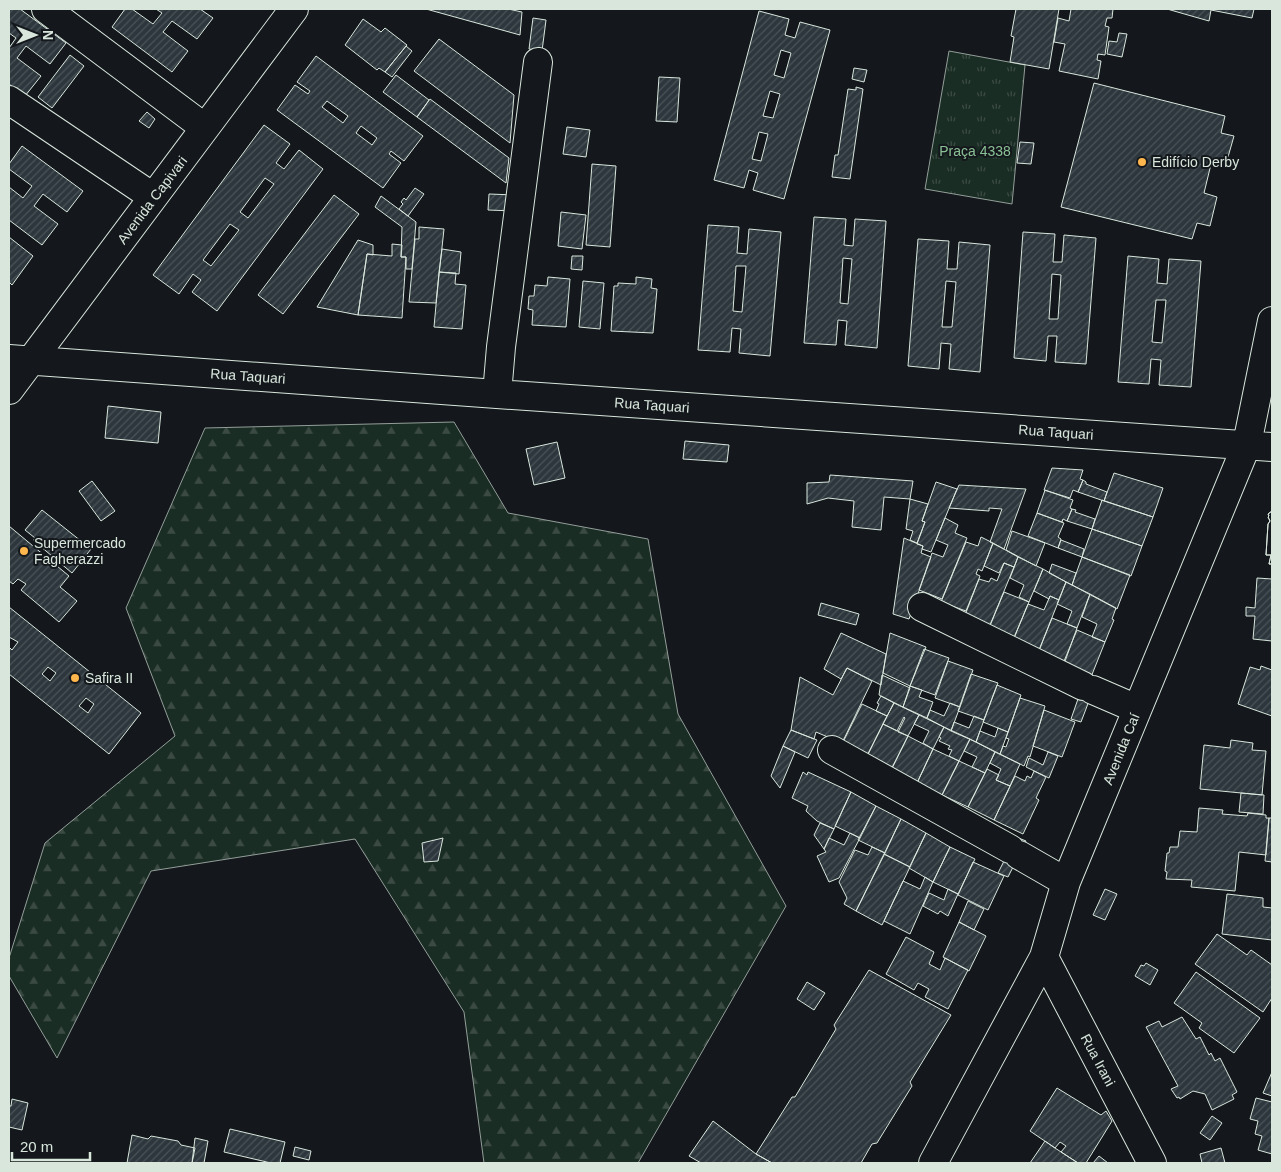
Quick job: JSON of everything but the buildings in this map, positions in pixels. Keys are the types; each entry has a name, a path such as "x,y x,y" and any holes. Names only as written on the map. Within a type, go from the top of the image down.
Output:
{"street":[{"path":"46,9 205,128"},
{"name":"Avenida Capivari","path":"9,390 20,360 153,198 294,9"},
{"path":"498,394 501,347 538,62"},
{"path":"9,100 153,198"},
{"name":"Avenida Caí","path":"933,1163 1044,957 1066,882 1137,709 1260,446 1272,321"},
{"name":"Rua Taquari","path":"20,360 1260,446"},
{"path":"922,607 1088,688 1137,709"},
{"path":"832,750 1066,882"},
{"name":"Rua Irani","path":"1044,957 1152,1163"}],"green space":[{"name":"Praça 4338","path":"949,51 1025,65 1012,204 925,189"},
{"path":"454,422 508,513 648,539 678,714 786,906 638,1163 484,1163 464,1012 355,839 151,871 57,1058 9,976 9,958 45,843 175,736 126,608 205,428"}],"place":[{"name":"Edifício Derby","path":"1142,162"},
{"name":"Supermercado Fagherazzi","path":"24,551"},
{"name":"Safira II","path":"75,678"}]}
